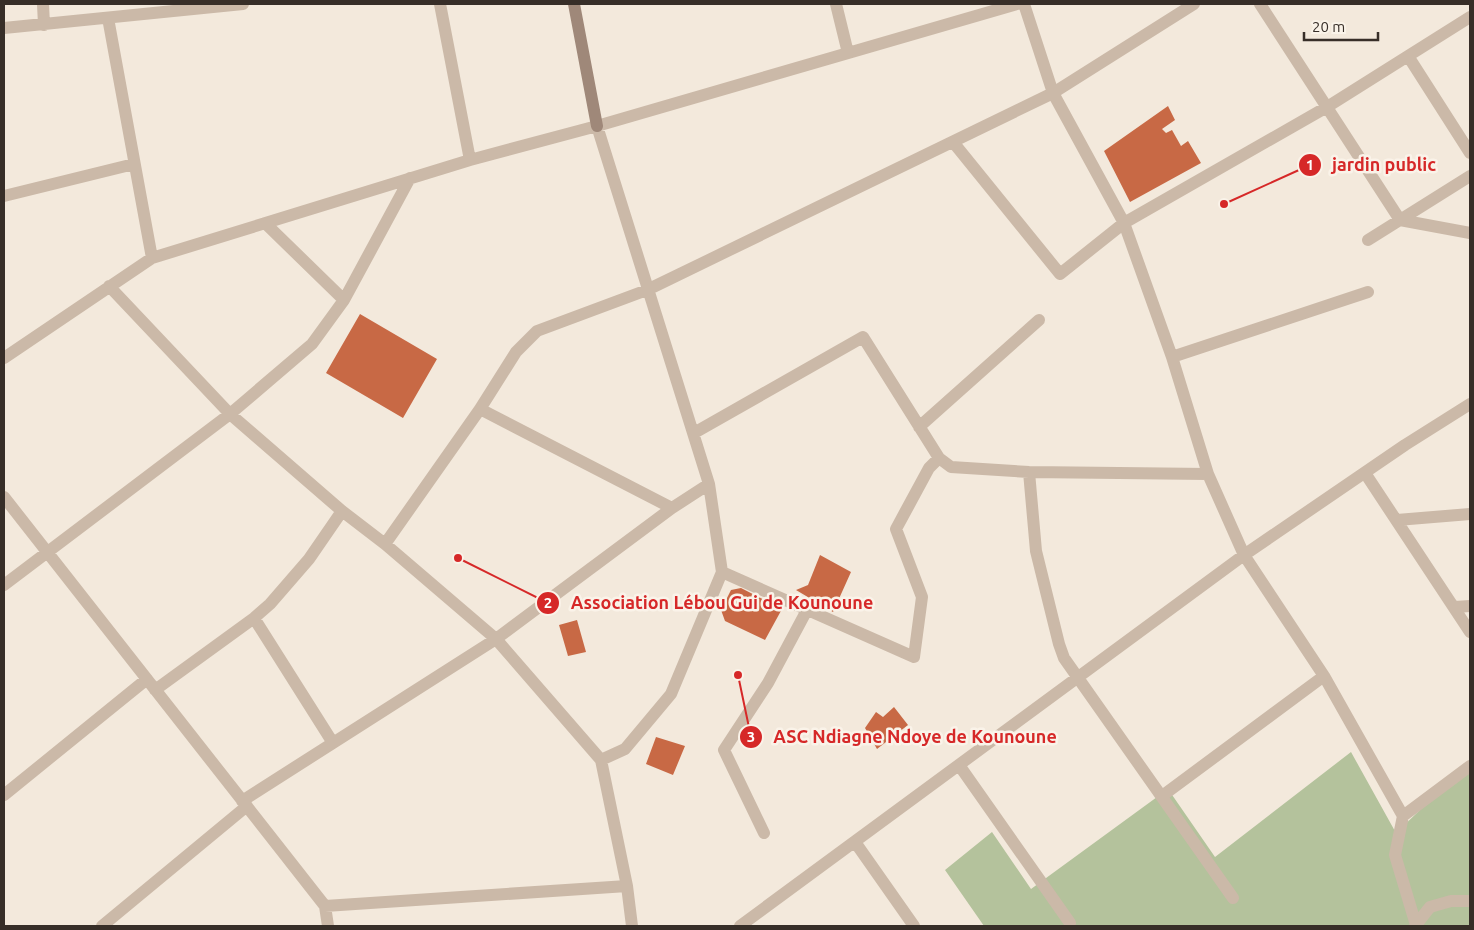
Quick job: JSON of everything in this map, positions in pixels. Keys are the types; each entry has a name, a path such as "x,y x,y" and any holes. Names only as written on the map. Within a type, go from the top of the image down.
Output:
{"street":[{"path":"42,4 44,24"},
{"path":"4,28 243,4"},
{"path":"440,4 470,160"},
{"path":"574,4 597,126 709,484 722,572 671,694 625,749 601,760"},
{"path":"836,4 848,52"},
{"path":"4,358 152,258 470,160 597,126 1017,4"},
{"path":"1024,4 1053,93 1124,223 1172,358 1208,474 1244,555 1324,676 1403,816 1395,854 1416,926"},
{"path":"385,544 480,409 516,352 537,331 647,290 1053,93 1194,4"},
{"path":"1260,4 1400,220 1470,233"},
{"path":"953,142 1060,274 1124,223 1327,107 1470,17"},
{"path":"108,18 152,258"},
{"path":"1408,56 1470,153"},
{"path":"4,196 134,164"},
{"path":"1368,240 1470,176"},
{"path":"4,585 230,414 312,344 344,300 410,178"},
{"path":"265,223 344,300"},
{"path":"109,286 230,414 342,511 385,544 496,639 601,760 627,886 632,926"},
{"path":"1172,358 1368,292"},
{"path":"920,427 1039,320"},
{"path":"694,433 863,337 939,458 951,467 1028,472 1208,474"},
{"path":"745,925 1244,555 1470,404"},
{"path":"480,409 672,508"},
{"path":"722,572 914,657 922,597 896,529 929,468 939,458"},
{"path":"1028,472 1036,551 1064,658 1233,898"},
{"path":"1365,473 1470,632"},
{"path":"102,926 245,804 333,743 496,639 672,508 709,484"},
{"path":"4,497 325,906 328,926"},
{"path":"155,690 254,618 284,590 342,511"},
{"path":"1397,520 1470,514"},
{"path":"1455,607 1470,606"},
{"path":"764,833 724,750 768,683 808,610"},
{"path":"254,618 333,743"},
{"path":"1162,796 1324,676"},
{"path":"4,795 147,679"},
{"path":"959,765 1070,923"},
{"path":"1403,816 1470,766"},
{"path":"855,842 914,926"},
{"path":"325,906 627,886"},
{"path":"1416,926 1430,907 1450,901 1470,901"}],"green space":[{"path":"1351,752 1396,833 1470,762 1470,926 984,926 945,870 992,832 1031,889 1168,789 1215,857"}],"building":[{"path":"1168,106 1175,120 1162,129 1166,133 1172,130 1181,146 1188,141 1201,163 1130,202 1104,151"},
{"path":"360,314 437,359 403,418 326,373"},
{"path":"820,555 851,572 833,612 796,590 808,585"},
{"path":"741,588 782,609 765,640 725,621 721,610 731,590"},
{"path":"577,620 586,652 568,656 559,625"},
{"path":"894,707 908,725 877,749 865,728 876,712 883,717"},
{"path":"656,737 685,746 673,775 646,764"}],"place":[{"name":"jardin public","path":"1224,204"},
{"name":"Association Lébou Gui de Kounoune","path":"458,558"},
{"name":"ASC Ndiagne Ndoye de Kounoune","path":"738,675"}]}
